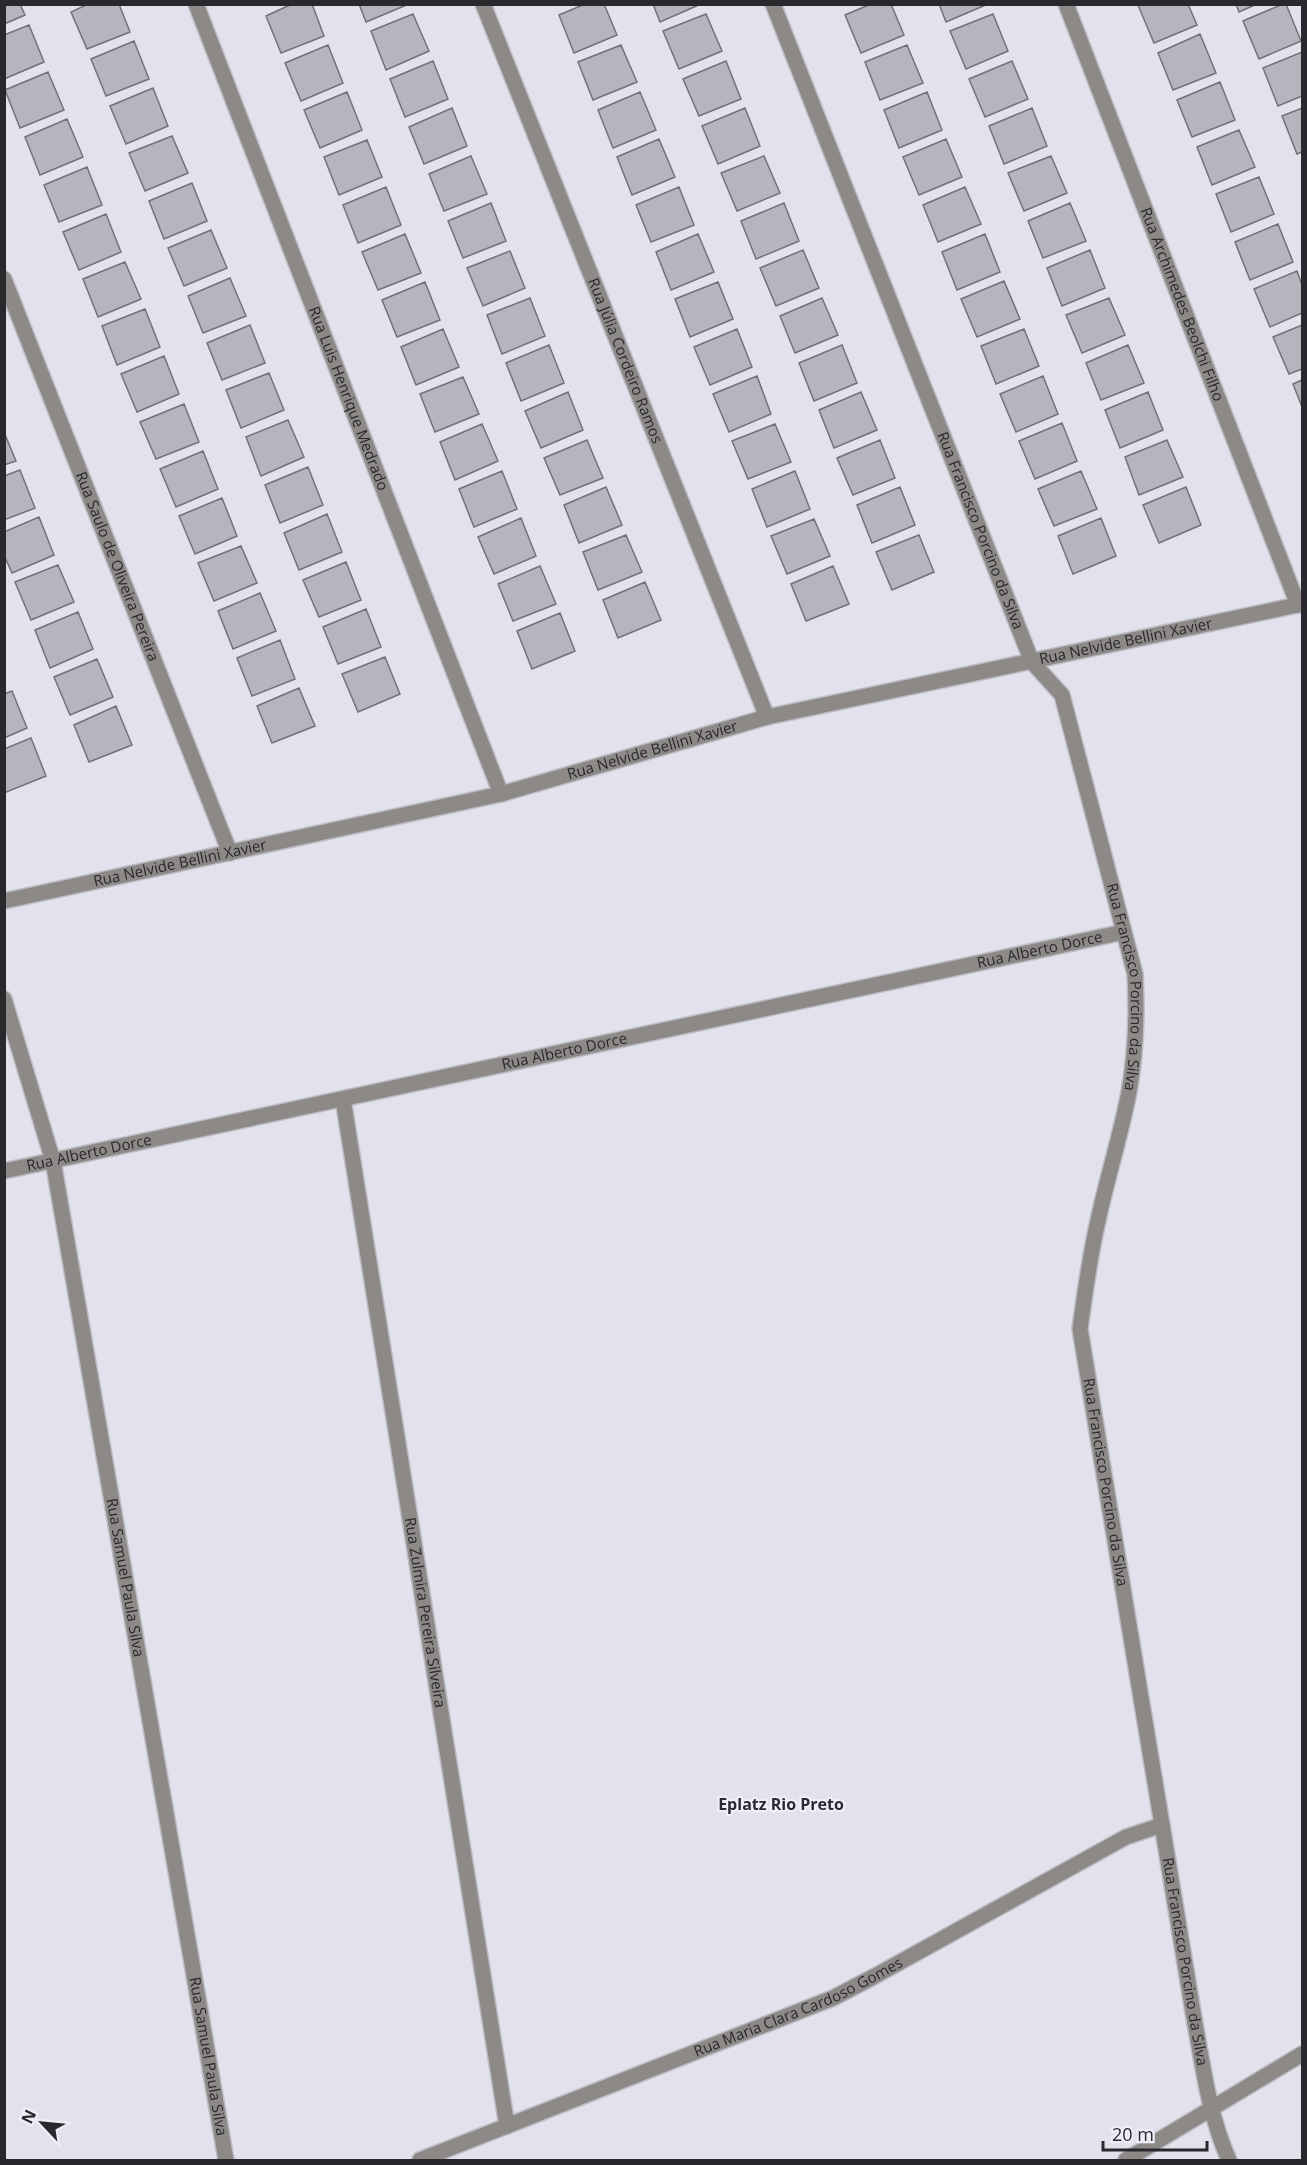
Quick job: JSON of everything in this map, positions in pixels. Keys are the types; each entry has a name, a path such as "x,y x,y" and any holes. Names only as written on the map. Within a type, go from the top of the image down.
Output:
{"street":[{"name":"Rua Luis Henrique Medrado","path":"196,4 501,794"},
{"name":"Rua Júlia Cordeiro Ramos","path":"483,4 767,717"},
{"name":"Rua Francisco Porcino da Silva","path":"773,4 1032,662 1062,695 1135,974 1135,1049 1129,1092 1094,1239 1080,1329 1194,2018 1212,2109 1220,2140 1229,2160"},
{"name":"Rua Archimedes Beolchi Filho","path":"1066,4 1300,605"},
{"name":"Rua Saulo de Oliveira Pereira","path":"4,279 230,853"},
{"name":"Rua Nelvide Bellini Xavier","path":"4,901 501,794 767,717 1300,605"},
{"name":"Rua Alberto Dorce","path":"4,1171 1124,932"},
{"name":"Rua Samuel Paula Silva","path":"4,999 53,1161 226,2160"},
{"name":"Rua Zulmira Pereira Silveira","path":"344,1099 507,2126"},
{"name":"Rua Maria Clara Cardoso Gomes","path":"420,2160 832,1998 1126,1837 1162,1825"},
{"path":"1126,2160 1302,2054"}],"building":[{"path":"4,4 20,4 25,15 4,24"},
{"path":"88,4 119,4 130,32 87,49 71,12"},
{"path":"292,4 312,4 324,36 281,53 266,16"},
{"path":"359,4 409,4 366,22"},
{"path":"585,4 604,4 617,35 574,53 559,15"},
{"path":"653,4 701,4 660,22"},
{"path":"871,4 891,4 904,35 861,53 845,15"},
{"path":"939,4 988,4 946,22"},
{"path":"1188,4 1197,25 1154,43 1138,5"},
{"path":"1236,4 1257,4 1239,12"},
{"path":"1286,4 1301,41 1259,59 1243,21"},
{"path":"413,14 429,51 386,70 371,31"},
{"path":"706,14 722,51 679,69 663,31"},
{"path":"993,14 1008,51 966,69 950,31"},
{"path":"29,25 44,62 4,79 4,35"},
{"path":"1200,34 1216,73 1173,90 1158,53"},
{"path":"134,41 149,79 106,96 91,59"},
{"path":"328,45 343,83 301,101 285,63"},
{"path":"621,45 637,82 593,100 578,62"},
{"path":"907,45 923,83 880,100 865,62"},
{"path":"1302,52 1302,96 1278,106 1263,68"},
{"path":"433,61 448,99 405,117 390,79"},
{"path":"726,61 741,99 699,116 683,79"},
{"path":"1012,61 1028,99 985,117 969,79"},
{"path":"48,72 64,110 20,128 5,90"},
{"path":"1220,82 1235,120 1192,137 1177,100"},
{"path":"153,88 168,126 126,144 110,106"},
{"path":"347,92 362,130 320,148 304,110"},
{"path":"640,92 656,130 613,148 598,110"},
{"path":"927,92 942,130 899,148 884,110"},
{"path":"452,108 467,146 424,164 409,127"},
{"path":"745,108 760,146 718,164 702,126"},
{"path":"1032,108 1047,146 1004,164 989,126"},
{"path":"1302,108 1302,152 1297,154 1282,116"},
{"path":"67,119 83,157 40,175 25,137"},
{"path":"1239,130 1255,167 1212,185 1197,147"},
{"path":"172,136 188,173 145,191 129,153"},
{"path":"659,139 675,177 632,195 617,157"},
{"path":"946,139 962,177 919,195 903,157"},
{"path":"367,140 382,177 339,195 324,157"},
{"path":"471,156 487,194 444,211 429,174"},
{"path":"764,156 780,193 737,211 721,173"},
{"path":"1051,156 1067,193 1024,211 1008,173"},
{"path":"87,167 102,205 59,222 44,185"},
{"path":"1259,177 1274,214 1231,232 1216,194"},
{"path":"192,183 207,221 164,239 149,201"},
{"path":"386,187 401,225 358,243 343,205"},
{"path":"679,187 694,225 651,242 636,205"},
{"path":"965,187 981,224 938,242 923,205"},
{"path":"491,203 506,241 463,258 448,221"},
{"path":"784,203 799,241 756,259 741,221"},
{"path":"1070,203 1086,241 1043,258 1028,221"},
{"path":"106,214 121,252 79,270 63,232"},
{"path":"1278,224 1293,262 1250,280 1235,242"},
{"path":"211,230 227,268 184,286 168,248"},
{"path":"405,234 421,273 378,290 362,252"},
{"path":"698,234 714,272 671,290 656,252"},
{"path":"985,234 1000,272 957,290 942,252"},
{"path":"803,250 819,288 776,306 760,268"},
{"path":"1090,250 1105,288 1062,306 1047,268"},
{"path":"510,251 525,288 483,306 467,268"},
{"path":"125,262 141,299 98,317 83,279"},
{"path":"1297,271 1302,285 1302,313 1270,327 1254,289"},
{"path":"230,278 246,316 203,333 188,296"},
{"path":"1004,281 1020,319 977,337 961,299"},
{"path":"425,282 440,320 397,337 382,300"},
{"path":"718,282 733,319 690,337 675,299"},
{"path":"530,298 545,336 502,354 487,315"},
{"path":"822,298 838,335 795,353 780,316"},
{"path":"1109,298 1125,335 1082,353 1066,315"},
{"path":"145,309 160,347 117,365 102,326"},
{"path":"250,325 265,363 222,380 207,343"},
{"path":"1302,325 1302,369 1289,374 1273,337"},
{"path":"443,329 459,367 416,385 401,347"},
{"path":"737,329 752,367 710,385 694,347"},
{"path":"1024,329 1039,366 996,384 981,346"},
{"path":"549,345 564,383 521,401 506,363"},
{"path":"842,345 857,383 814,401 799,363"},
{"path":"1128,345 1144,383 1101,400 1086,363"},
{"path":"164,356 179,394 137,412 121,374"},
{"path":"269,373 284,410 241,428 226,390"},
{"path":"757,376 771,414 729,432 713,394"},
{"path":"1043,376 1058,414 1016,432 1000,394"},
{"path":"463,377 479,414 435,432 420,394"},
{"path":"1302,380 1302,407 1293,384"},
{"path":"568,392 583,430 541,448 525,411"},
{"path":"861,392 877,430 834,448 819,410"},
{"path":"1148,392 1163,430 1120,448 1105,410"},
{"path":"184,404 199,442 156,459 140,422"},
{"path":"288,420 304,457 261,476 246,437"},
{"path":"1062,423 1077,461 1035,479 1019,441"},
{"path":"482,424 498,461 455,480 440,442"},
{"path":"775,424 791,462 748,479 732,441"},
{"path":"4,432 16,461 4,465"},
{"path":"587,440 603,478 560,495 544,458"},
{"path":"880,440 895,478 853,495 837,458"},
{"path":"1167,440 1183,477 1139,495 1125,457"},
{"path":"203,451 218,489 176,507 160,469"},
{"path":"308,467 323,505 280,523 265,485"},
{"path":"20,470 35,508 4,520 4,476"},
{"path":"502,471 517,509 474,527 459,489"},
{"path":"795,471 810,509 767,527 752,489"},
{"path":"1081,471 1097,509 1054,526 1038,489"},
{"path":"606,487 622,525 579,543 564,505"},
{"path":"900,487 915,525 872,543 857,505"},
{"path":"1186,487 1201,525 1159,543 1143,505"},
{"path":"222,498 237,536 195,554 179,516"},
{"path":"327,514 342,552 299,570 284,533"},
{"path":"39,517 54,555 12,573 4,555 4,532"},
{"path":"521,518 536,556 494,574 478,537"},
{"path":"1101,518 1116,556 1073,574 1058,536"},
{"path":"814,519 830,556 787,574 771,536"},
{"path":"626,535 642,572 598,590 583,552"},
{"path":"919,535 934,572 892,590 876,552"},
{"path":"241,546 257,583 214,601 198,563"},
{"path":"346,562 361,600 319,617 303,580"},
{"path":"58,565 74,602 31,620 15,582"},
{"path":"540,566 556,604 513,621 498,584"},
{"path":"833,566 849,604 806,621 791,584"},
{"path":"645,582 661,620 618,638 603,600"},
{"path":"260,593 276,631 233,649 218,611"},
{"path":"366,609 381,647 338,664 323,627"},
{"path":"78,612 93,649 50,668 35,630"},
{"path":"560,613 575,651 532,669 517,631"},
{"path":"280,640 295,679 252,696 237,658"},
{"path":"385,657 400,694 358,712 342,674"},
{"path":"97,659 113,697 70,715 54,677"},
{"path":"299,688 315,726 272,743 257,706"},
{"path":"12,691 27,728 4,738 4,694"},
{"path":"116,706 132,745 89,762 74,725"},
{"path":"31,738 46,776 4,793 4,749"}],"district":[{"name":"Eplatz Rio Preto","path":"781,1804"}]}
